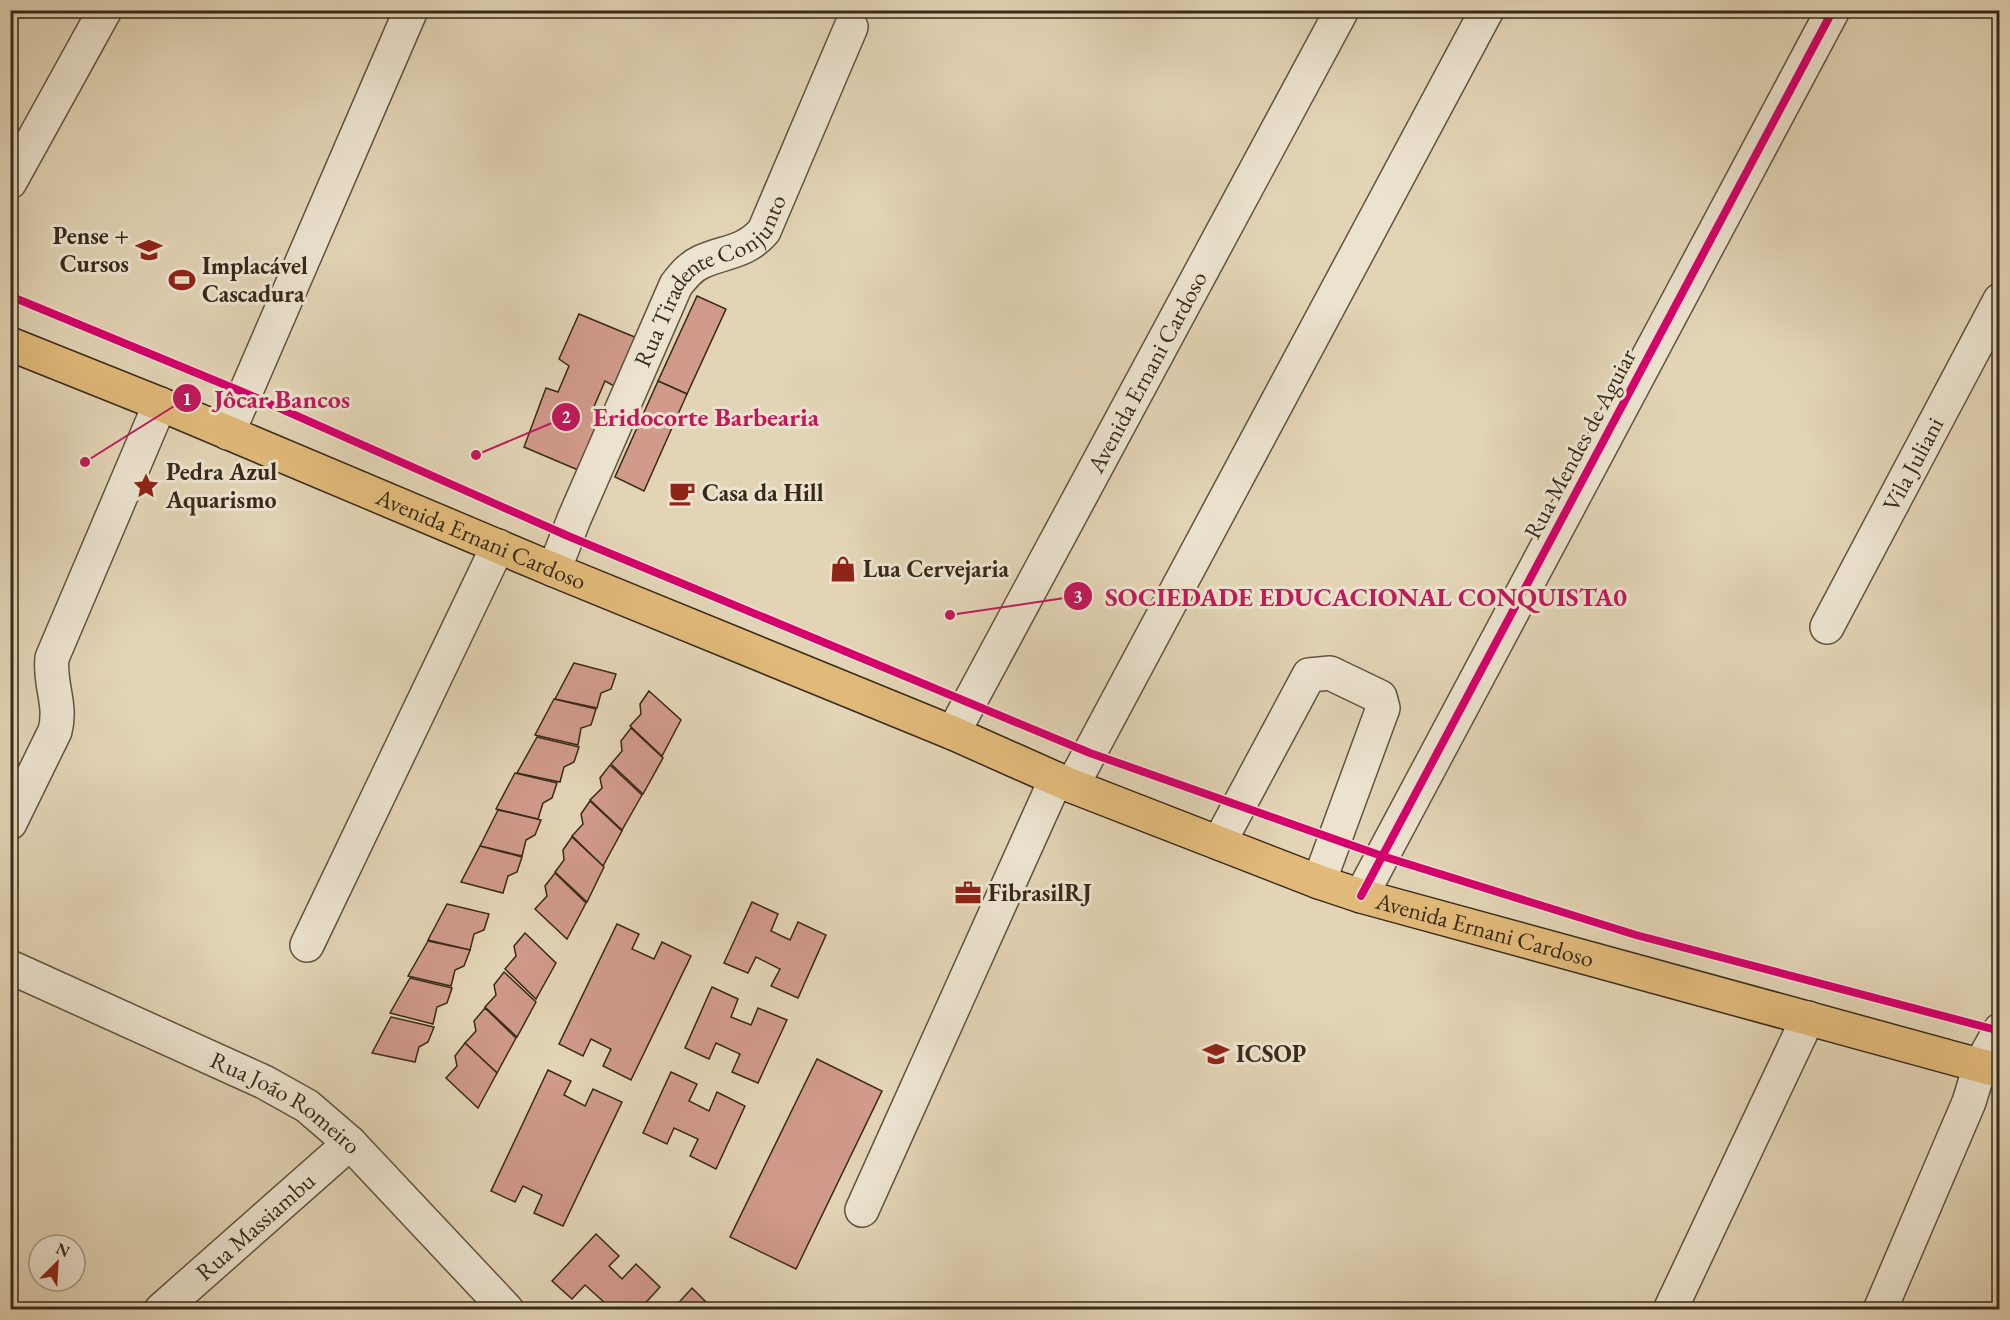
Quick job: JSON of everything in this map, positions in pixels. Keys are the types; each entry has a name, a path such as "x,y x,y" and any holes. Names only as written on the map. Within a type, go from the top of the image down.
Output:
{"main road":[{"name":"Avenida Ernani Cardoso","path":"10,344 953,733 1064,783 1319,882 1361,896 1990,1068"}],"street":[{"path":"10,182 105,10"},
{"path":"228,433 411,10"},
{"name":"Avenida Ernani Cardoso","path":"953,733 1342,10"},
{"path":"862,1210 1064,783 1487,10"},
{"name":"Rua Mendes de Aguiar","path":"1361,896 1833,10"},
{"name":"Rua Tiradente Conjunto","path":"554,570 676,285 700,262 745,248 756,241 764,231 851,27"},
{"name":"Vila Juliani","path":"1827,627 2000,300"},
{"path":"10,823 55,731 58,704 51,680 52,658 160,404"},
{"path":"307,945 498,546"},
{"path":"1219,843 1309,675 1330,674 1380,697 1383,708 1319,882"},
{"name":"Rua João Romeiro","path":"10,967 264,1083 307,1106 350,1143 507,1310"},
{"path":"1670,1310 1808,1018"},
{"path":"1880,1310 1969,1102 1990,1068 2000,1030"},
{"name":"Rua Massiambu","path":"161,1310 350,1143"}],"building":[{"path":"697,296 726,309 687,394 658,381"},
{"path":"579,314 637,338 616,387 605,381 593,409 601,414 578,470 524,447 546,388 558,392 569,366 559,359"},
{"path":"658,381 687,394 644,491 615,477"},
{"path":"574,663 616,674 611,689 601,693 597,708 555,699"},
{"path":"649,691 681,720 662,756 630,726 641,714 640,704"},
{"path":"554,699 596,709 591,725 581,728 578,745 535,735"},
{"path":"631,728 663,758 643,794 611,764 622,751 621,741"},
{"path":"537,737 579,747 574,762 564,767 560,782 517,773"},
{"path":"610,765 642,795 622,830 590,800 602,788 600,778"},
{"path":"515,773 557,783 552,798 543,803 538,819 496,809"},
{"path":"590,801 622,831 603,866 572,836 583,824 581,814"},
{"path":"498,810 541,820 535,835 526,840 522,856 480,846"},
{"path":"572,837 604,867 587,902 555,872 564,860 563,850"},
{"path":"480,846 522,857 517,872 508,876 503,893 461,882"},
{"path":"555,873 586,903 567,939 535,909 547,896 545,886"},
{"path":"752,902 778,914 771,931 790,940 798,922 826,935 798,998 771,986 780,969 756,957 748,973 724,963"},
{"path":"447,904 489,914 484,930 474,934 470,950 428,940"},
{"path":"617,924 639,934 632,949 654,959 662,942 691,956 631,1080 603,1066 611,1049 591,1039 583,1056 559,1044"},
{"path":"525,933 556,963 536,999 505,969 516,956 514,946"},
{"path":"428,941 470,950 464,966 455,970 451,986 408,976"},
{"path":"504,972 536,1002 517,1037 485,1007 496,995 494,985"},
{"path":"410,978 452,988 447,1003 437,1007 433,1024 390,1013"},
{"path":"712,987 738,999 731,1017 751,1025 758,1008 787,1020 758,1083 732,1072 740,1054 716,1043 709,1059 685,1048"},
{"path":"485,1008 516,1038 497,1073 465,1043 476,1031 474,1021"},
{"path":"391,1017 434,1027 428,1042 419,1047 415,1062 372,1053"},
{"path":"465,1043 497,1073 478,1108 446,1078 457,1066 455,1056"},
{"path":"817,1059 882,1091 796,1269 730,1237"},
{"path":"548,1070 571,1081 564,1095 585,1106 593,1089 622,1102 563,1226 534,1213 542,1195 523,1186 515,1202 491,1191"},
{"path":"671,1072 697,1084 689,1101 709,1111 717,1092 745,1106 716,1169 690,1156 698,1139 674,1128 667,1144 643,1133"},
{"path":"596,1234 619,1256 609,1266 622,1279 636,1264 660,1287 639,1310 599,1310 605,1303 585,1285 572,1299 552,1281"},
{"path":"692,1288 714,1310 672,1310"}],"cycle path":[{"path":"1361,896 1833,10"},
{"path":"10,296 245,393 568,536 1090,753 1382,856 1636,935 2000,1031"}],"place":[{"name":"Pense + Cursos","path":"149,250"},
{"name":"Implacável Cascadura","path":"182,280"},
{"name":"Eridocorte Barbearia","path":"476,455"},
{"name":"Jôcar Bancos","path":"85,462"},
{"name":"Pedra Azul Aquarismo","path":"146,486"},
{"name":"Casa da Hill","path":"682,493"},
{"name":"Lua Cervejaria","path":"843,569"},
{"name":"SOCIEDADE EDUCACIONAL CONQUISTA0","path":"950,615"},
{"name":"FibrasilRJ","path":"968,893"},
{"name":"ICSOP","path":"1216,1054"}]}
